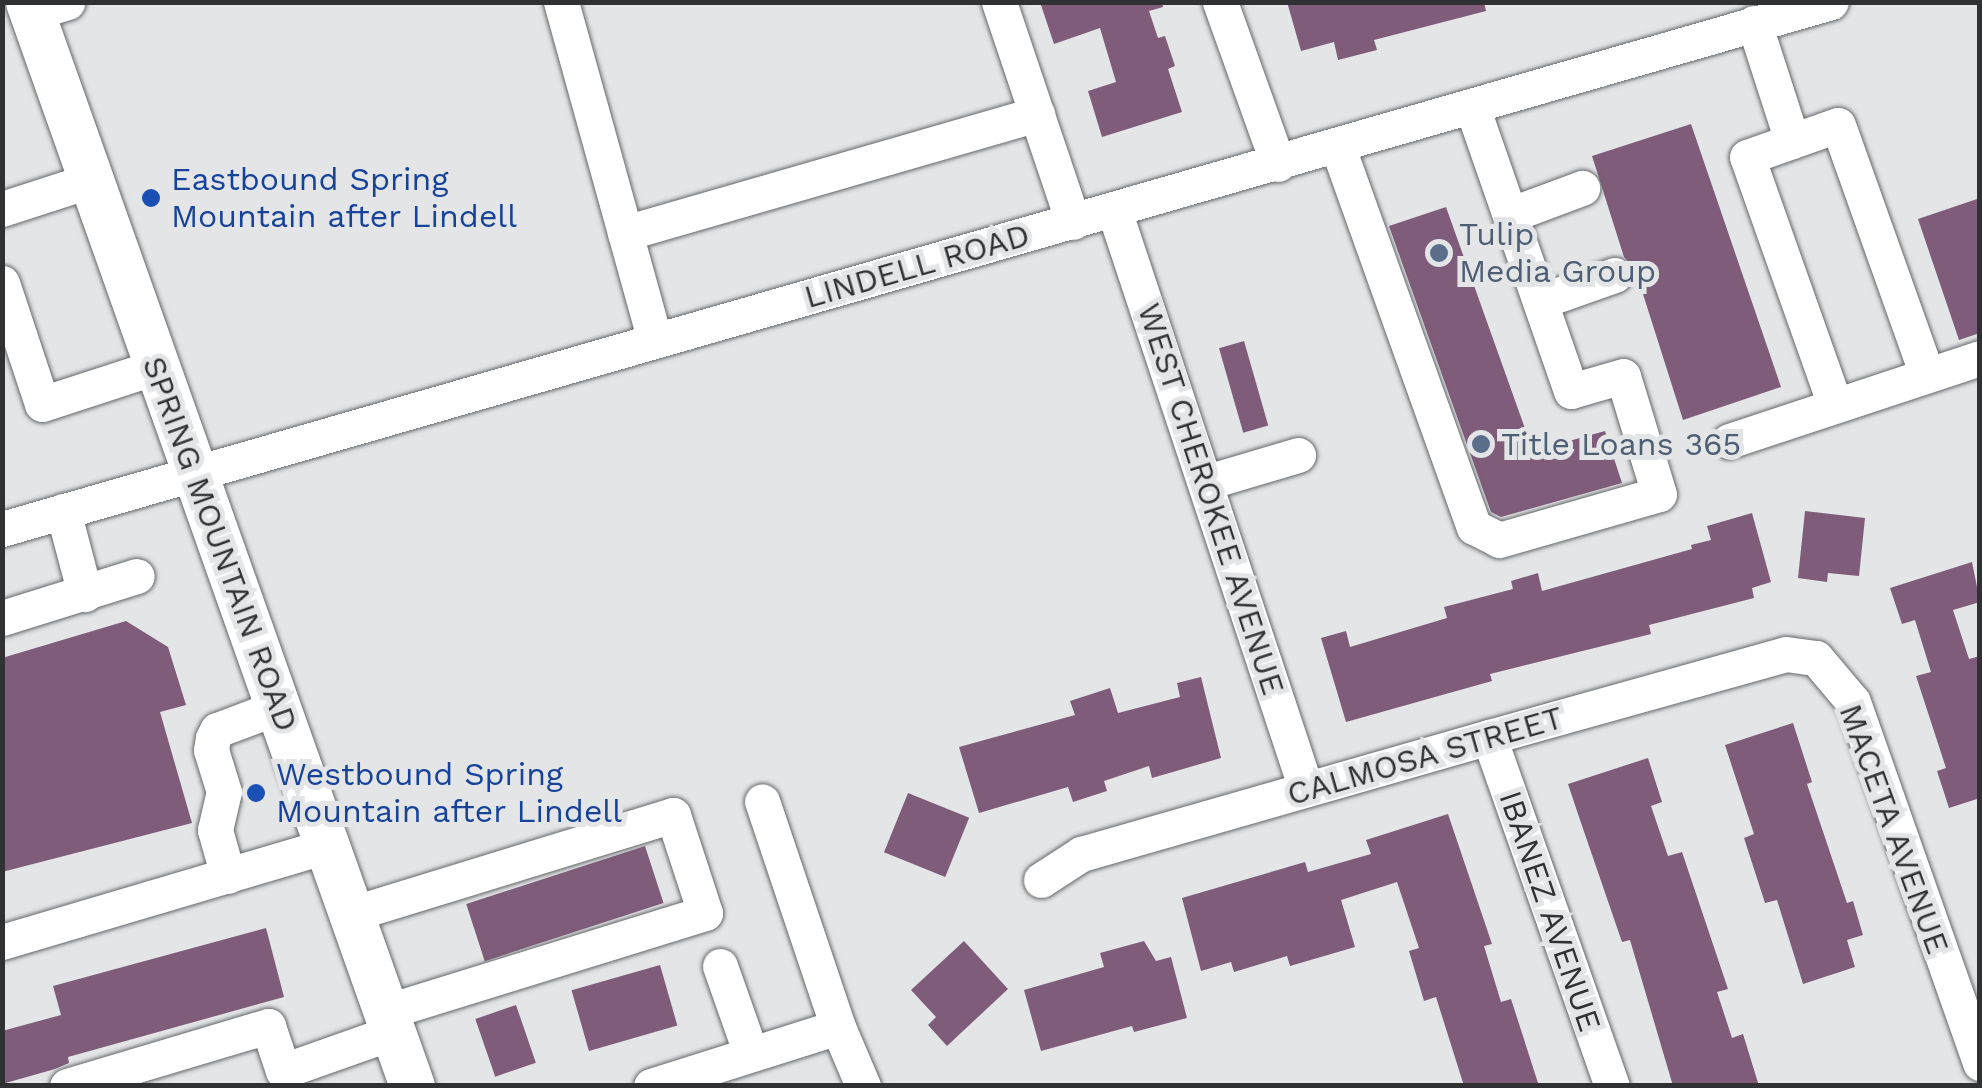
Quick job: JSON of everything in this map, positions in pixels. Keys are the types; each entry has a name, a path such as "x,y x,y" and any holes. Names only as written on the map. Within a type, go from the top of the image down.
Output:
{"main road":[{"name":"SPRING MOUNTAIN ROAD","path":"42,6 91,180 412,1086"}],"street":[{"path":"561,2 655,340"},
{"path":"999,2 1073,222"},
{"path":"1220,2 1278,164"},
{"name":"LINDELL ROAD","path":"2,529 1832,2"},
{"path":"1754,22 1792,141"},
{"path":"1337,145 1474,527 1499,540 1659,494 1622,376 1571,392 1472,106"},
{"path":"625,232 1037,114"},
{"path":"1835,405 1747,157 1838,125 1927,375"},
{"path":"2,209 91,180"},
{"path":"1512,214 1582,188"},
{"name":"WEST CHEROKEE AVENUE","path":"1114,210 1306,789"},
{"path":"1541,301 1615,274"},
{"path":"2,283 42,404 156,366"},
{"path":"1729,441 1980,358"},
{"path":"1207,482 1298,455"},
{"path":"62,510 85,594"},
{"path":"2,618 137,576"},
{"name":"CALMOSA STREET","path":"1041,880 1081,854 1489,736 1786,654 1816,658"},
{"name":"MACETA AVENUE","path":"1816,658 1853,702 1980,1063"},
{"path":"228,876 215,830 224,792 211,750 213,738 218,730 278,707"},
{"name":"IBANEZ AVENUE","path":"1489,736 1612,1086"},
{"path":"762,801 838,1027 863,1086"},
{"path":"67,1086 122,1078 268,1026 285,1078 390,1022 705,913 674,815 351,914"},
{"path":"2,942 327,846"},
{"path":"720,966 751,1054"},
{"path":"651,1086 838,1027"}],"building":[{"path":"1040,2 1162,2 1163,7 1149,11 1158,38 1165,36 1175,66 1168,69 1182,112 1102,137 1088,91 1116,82 1100,28 1054,44"},
{"path":"1287,2 1484,2 1486,11 1374,40 1377,50 1338,60 1334,42 1301,51"},
{"path":"1691,124 1781,387 1683,420 1635,269 1624,257 1592,156"},
{"path":"1980,198 1980,333 1959,340 1918,219"},
{"path":"1446,207 1533,451 1605,431 1622,483 1501,517 1491,512 1389,226"},
{"path":"1244,341 1268,426 1243,433 1219,348"},
{"path":"1805,511 1865,518 1859,576 1828,573 1827,582 1798,578"},
{"path":"1752,513 1771,582 1752,588 1754,598 1649,625 1651,634 1490,674 1492,681 1346,722 1321,638 1346,631 1350,647 1447,618 1444,607 1513,589 1511,581 1538,573 1542,591 1692,549 1691,545 1711,540 1707,526"},
{"path":"1972,562 1980,602 1953,610 1969,659 1980,656 1980,798 1949,808 1937,771 1946,768 1916,676 1931,672 1915,620 1902,624 1890,588"},
{"path":"126,621 168,647 186,705 160,712 192,823 2,872 2,658"},
{"path":"1201,677 1221,758 1152,778 1149,766 1104,781 1107,791 1073,802 1068,787 979,813 959,747 1075,715 1070,701 1110,688 1118,713 1180,697 1177,683"},
{"path":"1793,723 1812,782 1807,784 1847,903 1853,901 1863,935 1847,940 1855,967 1803,984 1777,900 1765,903 1744,838 1754,834 1725,745"},
{"path":"1648,758 1662,802 1651,806 1668,856 1682,852 1728,989 1717,992 1732,1038 1743,1034 1759,1086 1673,1086 1630,940 1622,942 1579,817 1568,784"},
{"path":"908,793 969,818 945,877 884,852"},
{"path":"1448,814 1492,944 1484,946 1501,1002 1511,999 1539,1086 1464,1086 1436,997 1424,1001 1409,951 1419,948 1397,882 1341,900 1355,947 1290,966 1287,956 1234,972 1231,962 1201,971 1182,898 1305,862 1308,872 1371,854 1366,840"},
{"path":"645,846 664,903 485,961 466,904"},
{"path":"266,928 284,997 68,1057 69,1063 55,1069 2,1084 2,1031 61,1015 53,986"},
{"path":"964,941 1008,989 947,1046 928,1025 936,1017 911,990"},
{"path":"1144,941 1156,961 1171,957 1187,1018 1134,1032 1132,1026 1041,1051 1024,990 1104,967 1100,953"},
{"path":"660,965 677,1026 589,1051 572,990"},
{"path":"516,1005 536,1063 495,1077 475,1019"}],"place":[{"name":"Eastbound Spring Mountain after Lindell","path":"151,198"},
{"name":"Tulip Media Group","path":"1439,253"},
{"name":"Title Loans 365","path":"1481,444"},
{"name":"Westbound Spring Mountain after Lindell","path":"256,793"}]}
